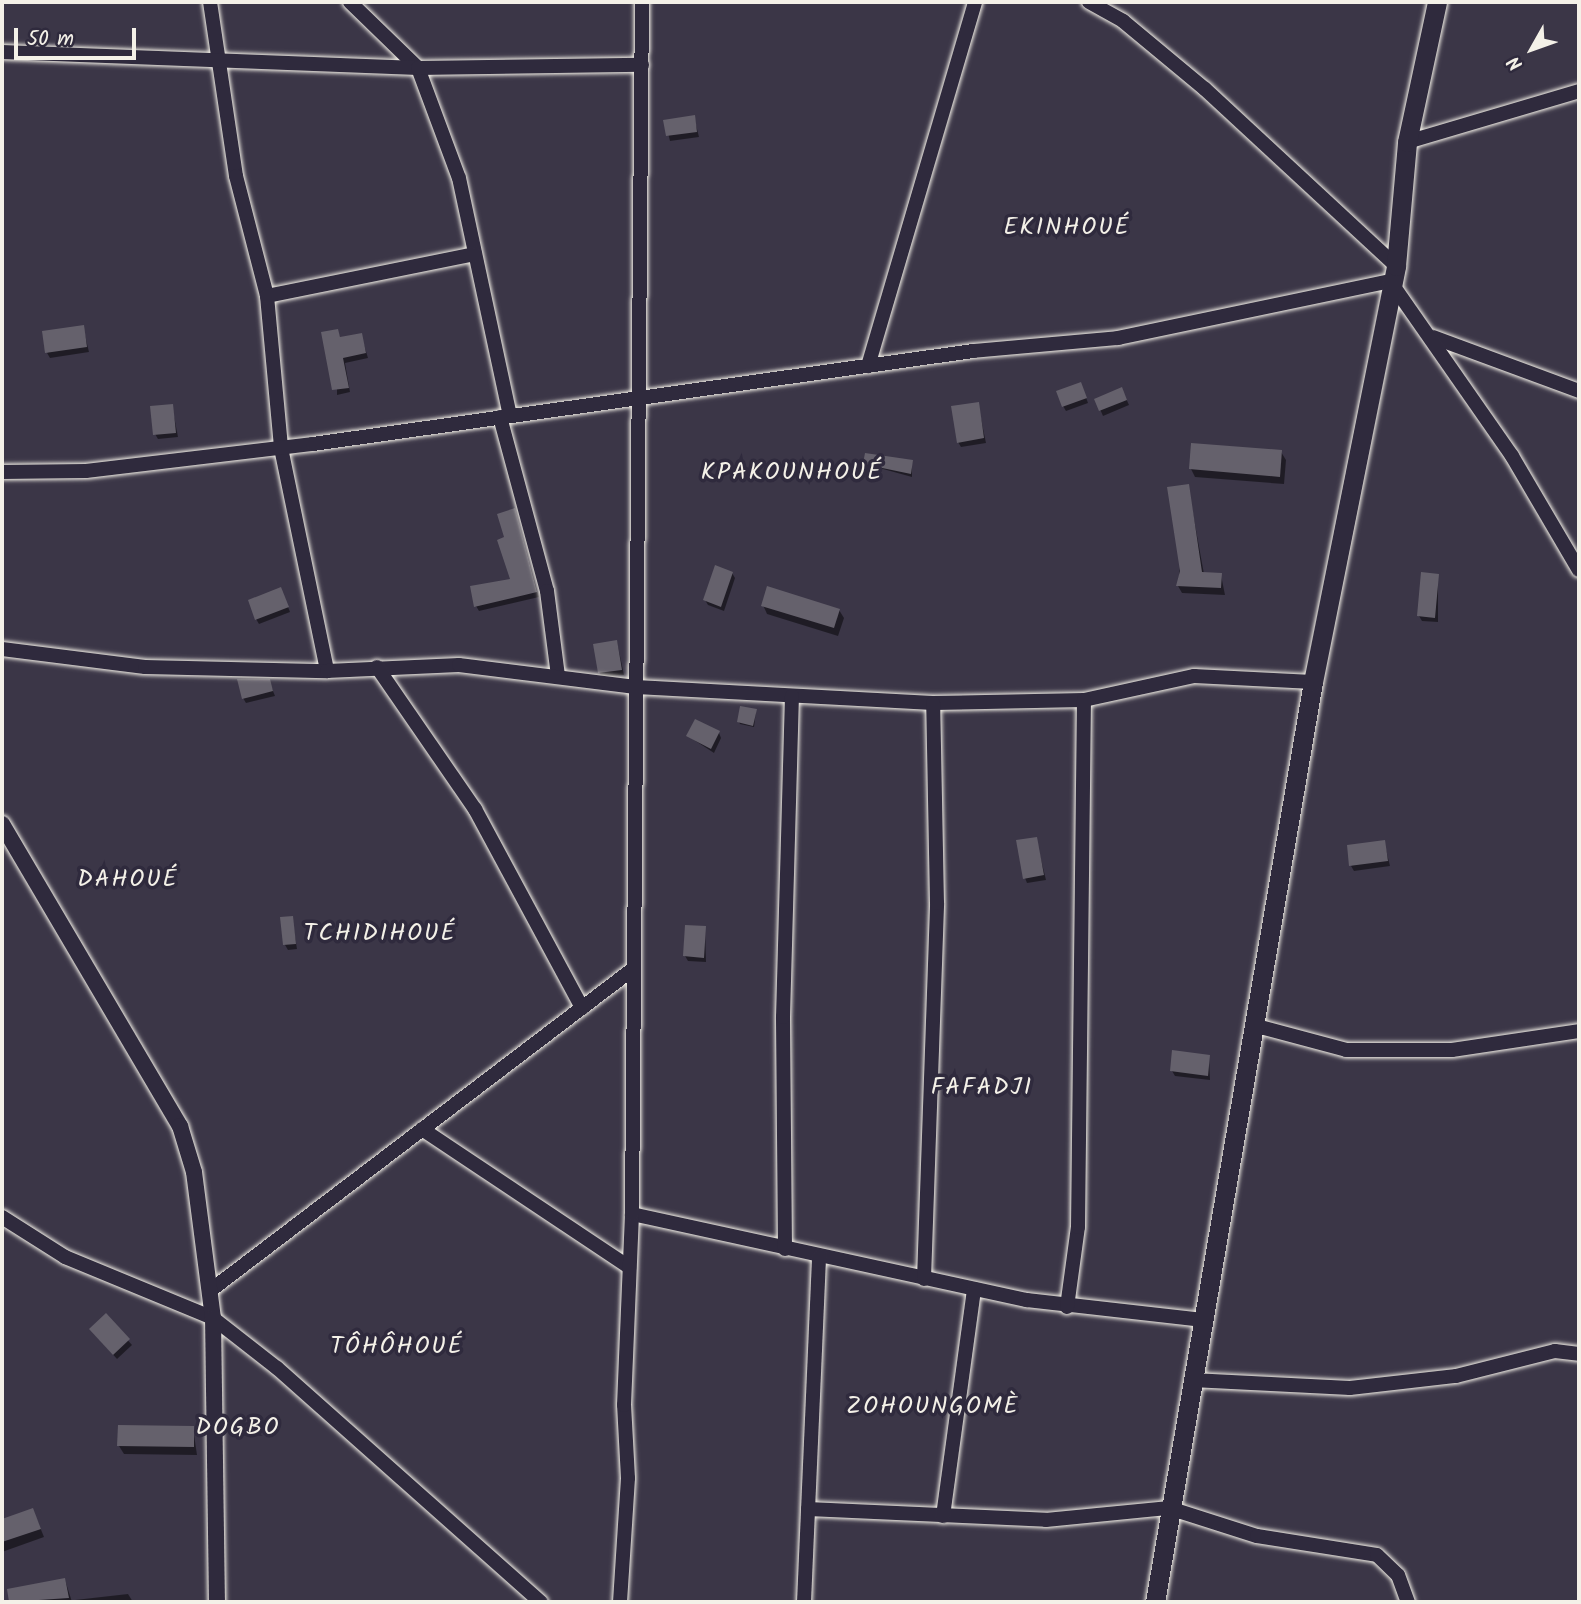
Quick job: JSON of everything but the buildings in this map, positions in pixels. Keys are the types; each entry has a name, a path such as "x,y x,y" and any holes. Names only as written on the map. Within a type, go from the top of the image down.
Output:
{"main road":[{"path":"1155,1602 1312,682 1393,274 1407,142 1437,2"}],"street":[{"path":"210,2 236,176 267,296 281,448 327,671"},
{"path":"350,2 418,68 459,178 505,416 547,591 558,676"},
{"path":"620,1602 628,1478 624,1405 632,1214 642,2"},
{"path":"868,366 975,2"},
{"path":"1089,2 1123,21 1205,89 1393,274 1512,456 1579,570"},
{"path":"2,52 418,68 642,65"},
{"path":"1407,142 1579,91"},
{"path":"267,296 475,254"},
{"path":"2,472 86,471 281,448 640,400 868,366 1118,338 1393,274"},
{"path":"1433,337 1579,391"},
{"path":"2,649 145,667 327,671 459,665 636,687 933,703 1084,701 1194,676 1312,682"},
{"path":"377,667 475,808 582,1008"},
{"path":"785,1248 783,1017 792,696"},
{"path":"1067,1307 1078,1227 1084,701"},
{"path":"924,1279 937,903 933,703"},
{"path":"2,824 180,1126 194,1172 213,1318 217,1602"},
{"path":"211,1290 634,969"},
{"path":"1253,1025 1346,1050 1452,1050 1579,1031"},
{"path":"422,1129 629,1267"},
{"path":"632,1214 924,1279 1067,1307 1203,1320"},
{"path":"2,1217 65,1258 213,1318 277,1368 541,1602"},
{"path":"804,1602 819,1256"},
{"path":"943,1517 974,1289"},
{"path":"1192,1380 1350,1388 1456,1376 1555,1351 1579,1354"},
{"path":"808,1509 1046,1520 1169,1508 1257,1536 1377,1555 1398,1575 1408,1602"}],"district":[{"name":"EKINHOUÉ","path":"1067,228"},
{"name":"KPAKOUNHOUÉ","path":"792,473"},
{"name":"DAHOUÉ","path":"128,880"},
{"name":"TCHIDIHOUÉ","path":"380,934"},
{"name":"FAFADJI","path":"982,1088"},
{"name":"TÔHÔHOUÉ","path":"397,1347"},
{"name":"ZOHOUNGOMÈ","path":"933,1407"},
{"name":"DOGBO","path":"238,1428"}]}
